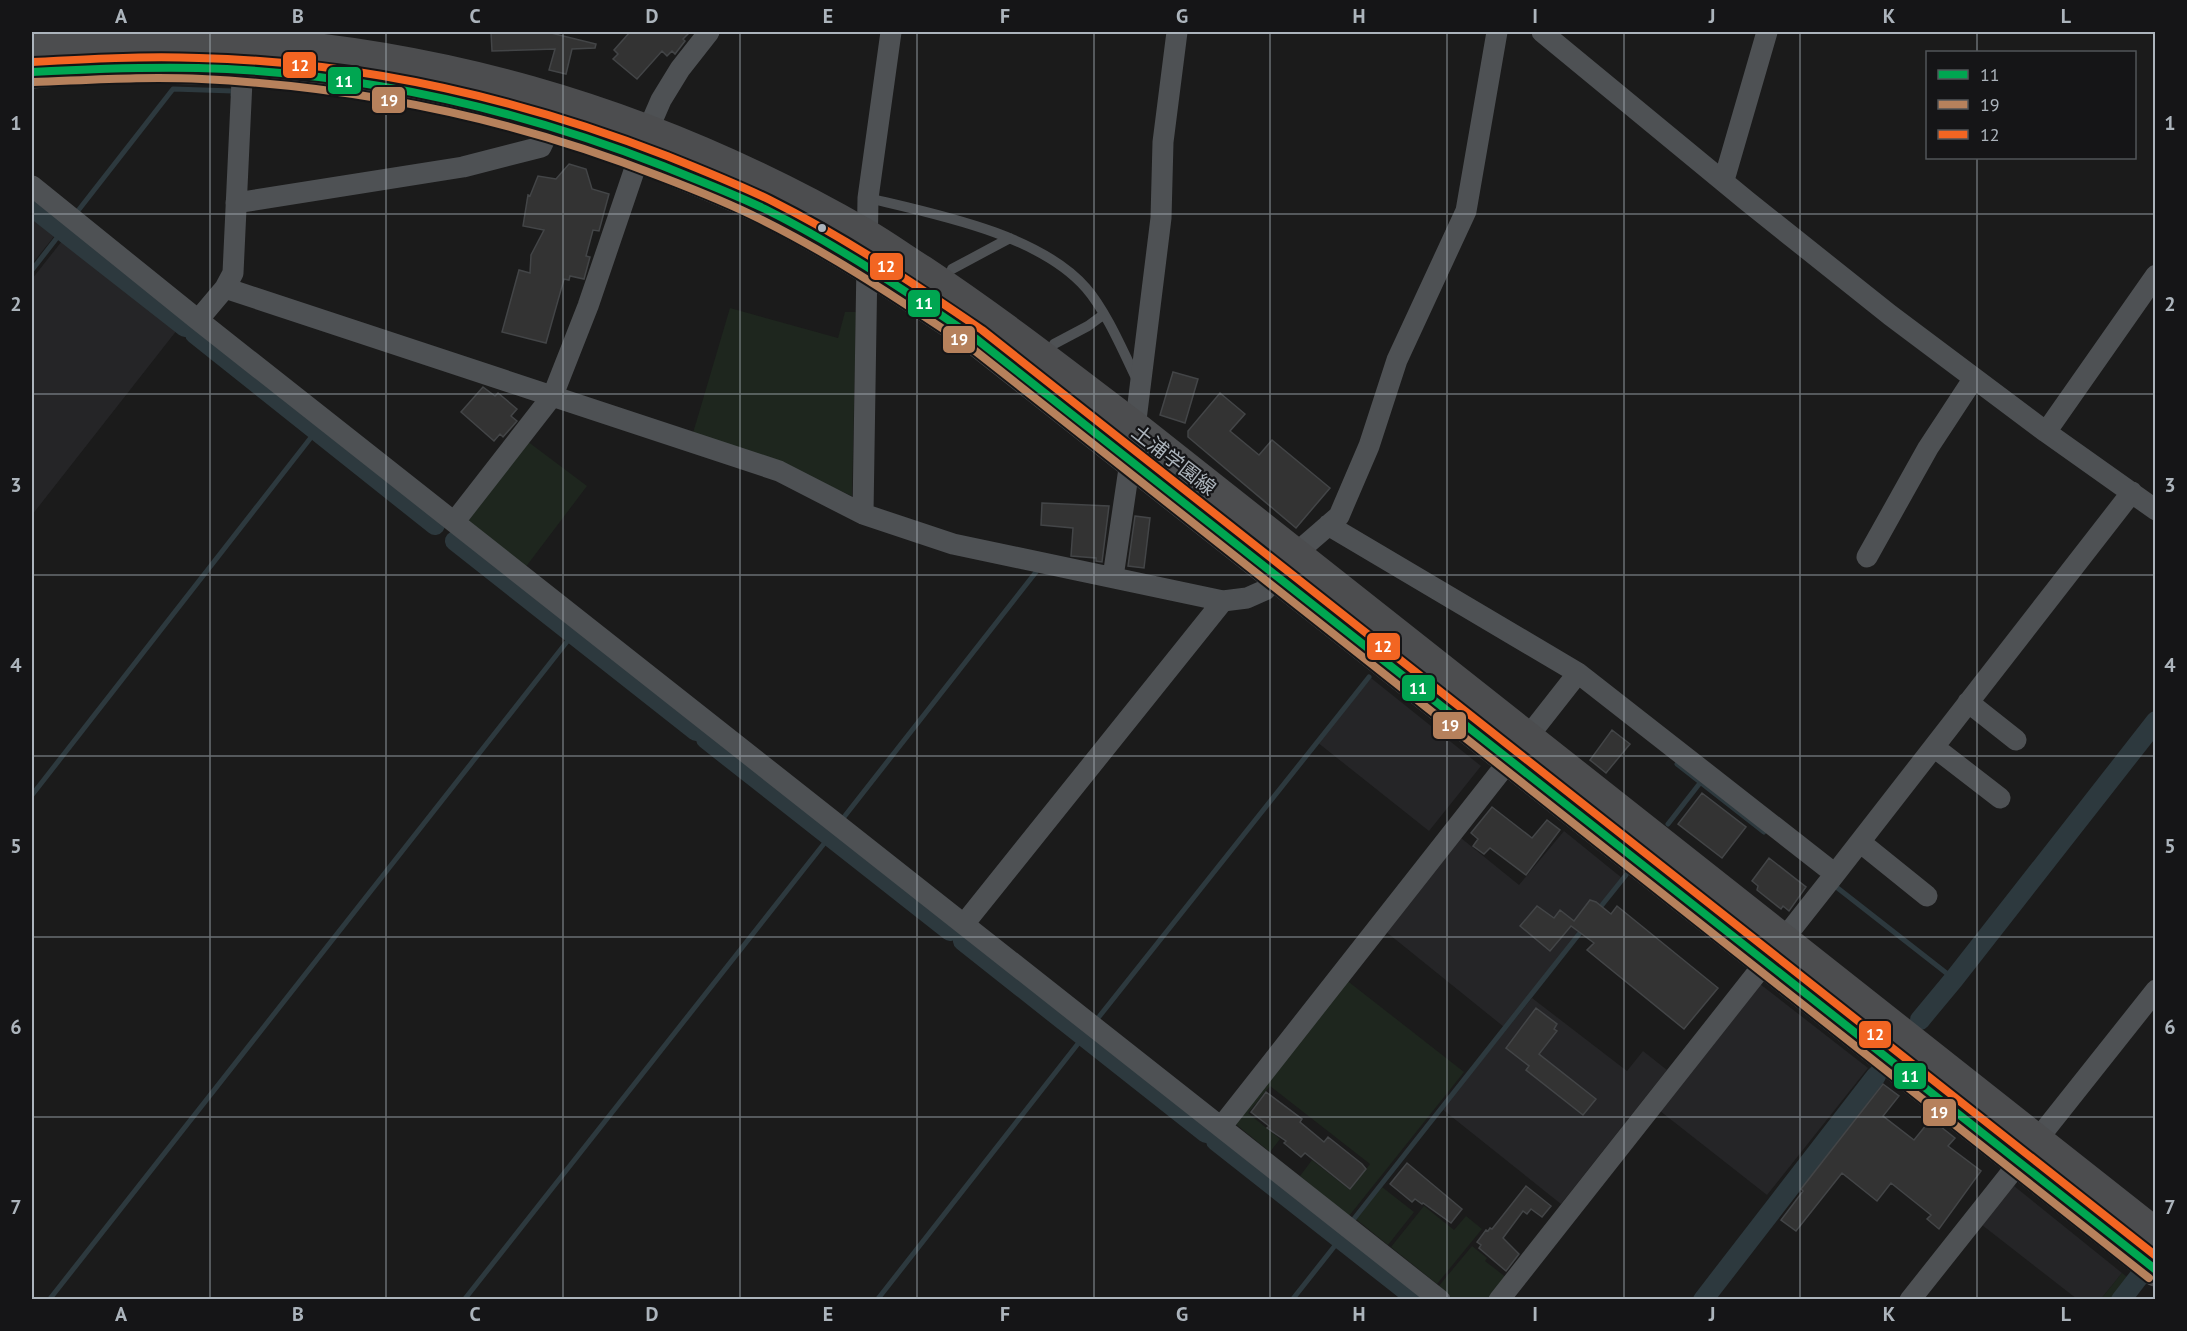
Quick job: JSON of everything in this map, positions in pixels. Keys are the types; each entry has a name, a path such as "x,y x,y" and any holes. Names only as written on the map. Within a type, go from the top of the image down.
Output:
{"main road":[{"name":"土浦学園線","path":"32,45 166,39 243,48 377,58 476,77 536,93 643,143 776,214 867,251 975,338 1132,444 2027,1152 2156,1270"},
{"name":"土浦学園線","path":"32,72 144,67 243,48 336,79 435,95 551,126 643,143"},
{"name":"土浦学園線","path":"2027,1152 2156,1235"}],"street":[{"path":"455,521 553,395 588,306 643,143 661,100 680,69 709,32"},
{"path":"863,514 868,198 891,32"},
{"path":"1113,577 1161,218 1163,142 1177,32"},
{"path":"225,288 779,471 863,514 953,544 1223,601 1247,598 1265,590 1286,566 1339,516 1369,446 1397,360 1466,211 1497,32"},
{"path":"1542,32 1563,38 1747,201 1881,308 2046,432 2156,510"},
{"path":"1724,180 1767,32"},
{"path":"198,320 225,288 233,273 243,48"},
{"path":"236,203 463,167 540,147 551,126"},
{"path":"32,186 198,320 1440,1299"},
{"path":"2046,432 2156,275"},
{"path":"1867,557 1928,448 1974,378"},
{"path":"1500,1299 2132,492"},
{"path":"1328,525 1578,673 1835,874"},
{"path":"964,924 1223,601"},
{"path":"1221,1127 1578,673"},
{"path":"1968,702 2016,741"},
{"path":"1934,747 2000,798"},
{"path":"1860,842 1927,896"},
{"path":"1910,1299 2156,990"}],"lane":[{"path":"868,198 927,212 1010,238 1042,253 1069,272 1086,288 1116,336 1140,385"},
{"path":"952,269 1010,238"},
{"path":"1054,344 1088,326 1103,315"}],"shaded area":[{"path":"32,215 56,234 32,264"},
{"path":"62,241 177,330 32,515 32,279"},
{"path":"730,308 838,338 845,312 856,312 852,496 782,465 693,433"},
{"path":"527,441 587,486 525,568 468,521"},
{"path":"1371,678 1481,766 1429,831 1317,742"},
{"path":"1564,831 1622,878 1504,1027 1385,931 1461,838 1519,885"},
{"path":"1345,979 1464,1072 1349,1216 1300,1176 1312,1160 1350,1190 1370,1164 1270,1086 1248,1113 1280,1139 1270,1152 1232,1121"},
{"path":"1760,984 1868,1068 1767,1195 1660,1111"},
{"path":"1532,998 1627,1071 1643,1051 1667,1070 1561,1204 1442,1109"},
{"path":"2014,1186 2122,1273 2101,1299 2077,1299 1982,1225"},
{"path":"1382,1187 1414,1212 1388,1245 1356,1219"},
{"path":"1424,1206 1454,1230 1466,1216 1482,1229 1437,1284 1391,1247"},
{"path":"1472,1246 1487,1258 1485,1261 1507,1278 1490,1299 1453,1299 1438,1287"},
{"path":"2122,1273 2132,1281 2117,1299 2101,1299"}],"building":[{"path":"491,32 547,32 596,44 595,48 572,49 566,74 549,70 555,49 492,51"},
{"path":"630,32 690,32 683,39 685,41 675,54 672,51 667,56 662,51 637,79 613,59 618,54 614,50"},
{"path":"569,164 586,169 592,189 609,194 599,231 593,230 586,256 590,257 584,279 570,276 569,280 564,279 546,343 502,332 519,270 530,273 531,255 544,230 523,226 528,195 530,196 538,176 556,179"},
{"path":"1173,372 1198,379 1185,423 1160,415"},
{"path":"483,387 495,396 498,393 517,409 511,416 517,421 503,437 500,434 494,441 461,412"},
{"path":"1220,393 1245,414 1230,431 1259,455 1272,440 1330,488 1296,528 1188,437 1188,431"},
{"path":"1042,503 1109,506 1102,562 1096,561 1096,558 1071,556 1073,528 1041,525"},
{"path":"1135,516 1150,518 1144,568 1128,566"},
{"path":"1612,730 1630,744 1606,773 1590,760"},
{"path":"1702,793 1746,827 1722,858 1678,824"},
{"path":"1492,807 1532,838 1547,820 1560,830 1526,875 1490,848 1484,854 1473,846 1478,839 1471,833"},
{"path":"1769,858 1806,887 1789,911 1783,906 1781,909 1757,890 1758,886 1752,881"},
{"path":"1590,900 1611,914 1617,906 1718,988 1684,1029 1587,950 1594,943 1571,926 1550,951 1520,926 1537,906 1554,918 1560,910 1574,921"},
{"path":"1536,1008 1557,1024 1554,1029 1557,1031 1539,1054 1596,1099 1583,1115 1526,1070 1529,1066 1506,1048"},
{"path":"1883,1084 1899,1096 1883,1116 1914,1140 1931,1119 1955,1138 1948,1146 1981,1171 1939,1229 1927,1219 1931,1215 1891,1183 1877,1201 1842,1173 1796,1231 1781,1220 1803,1191 1801,1189"},
{"path":"1266,1092 1302,1119 1300,1122 1324,1142 1328,1137 1362,1164 1366,1169 1350,1189 1305,1153 1301,1157 1284,1143 1286,1141 1267,1128 1269,1126 1251,1112"},
{"path":"1407,1163 1462,1209 1451,1223 1423,1203 1415,1199 1412,1202 1390,1184"},
{"path":"1526,1186 1551,1206 1542,1217 1531,1209 1527,1214 1523,1211 1503,1238 1519,1254 1506,1271 1479,1248 1481,1245 1477,1242 1486,1230 1492,1229"}],"waterway":[{"path":"77,212 173,89 233,91 233,95"},
{"path":"32,207 185,327"},
{"path":"32,270 63,230"},
{"path":"195,334 435,525"},
{"path":"32,795 316,431"},
{"path":"455,541 696,731"},
{"path":"844,817 1036,572"},
{"path":"49,1300 573,634"},
{"path":"1098,1018 1369,677"},
{"path":"1920,1020 2156,721"},
{"path":"706,739 950,931"},
{"path":"1677,764 1764,832"},
{"path":"1668,824 1700,783"},
{"path":"464,1300 830,836"},
{"path":"1598,910 1626,875"},
{"path":"1835,886 1954,979"},
{"path":"1353,1220 1583,929"},
{"path":"963,941 1206,1133"},
{"path":"877,1300 1084,1036"},
{"path":"1703,1300 1876,1076"},
{"path":"1216,1141 1418,1300"},
{"path":"1292,1300 1341,1238"},
{"path":"2121,1300 2138,1278"}],"transit line":[{"name":"12","path":"32,62 157,57 259,61 378,75 437,87 496,101 611,135 758,194 825,229 982,330 2156,1256"},
{"name":"11","path":"32,72 156,68 258,71 376,85 435,97 493,111 607,145 740,198 819,238 975,338 2156,1270"},
{"name":"19","path":"33,82 139,78 202,79 319,89 435,109 491,122 604,156 723,201 814,248 969,346 2149,1278"}]}
